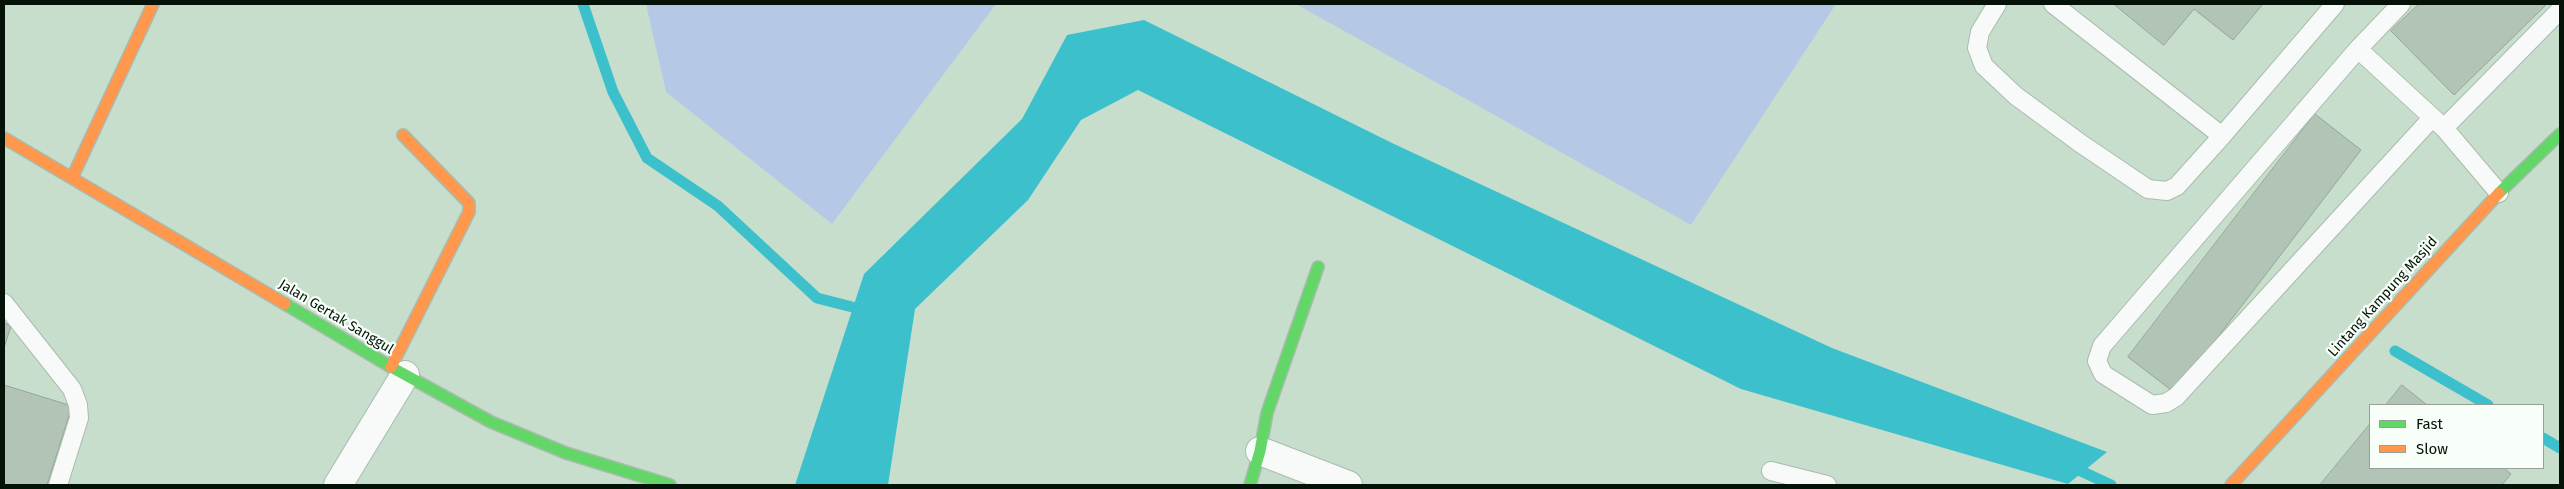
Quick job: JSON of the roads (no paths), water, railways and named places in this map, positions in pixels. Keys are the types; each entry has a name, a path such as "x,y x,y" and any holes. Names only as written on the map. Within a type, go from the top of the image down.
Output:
{"street":[{"path":"72,178 153,4"},
{"path":"338,485 398,371 469,212 469,203 403,134"},
{"name":"Lintang Kampung Masjid","path":"2231,485 2499,193 2560,134"},
{"name":"Jalan Gertak Sanggul","path":"4,138 398,371 500,425 566,453 670,485"},
{"path":"1250,485 1260,451 1267,413 1318,267"},
{"path":"1260,451 1348,485"}],"lane":[{"path":"1997,4 1980,32 1977,48 1984,66 2016,96 2148,189 2167,191 2177,186 2222,136 2335,4"},
{"path":"2053,4 2222,136"},
{"path":"2401,4 2358,49 2102,346 2097,361 2103,374 2152,405 2166,403 2176,397 2438,123 2560,10"},
{"path":"2358,49 2438,123 2499,193"},
{"path":"4,303 72,389 78,405 79,418 58,485"},
{"path":"1771,471 1827,485"}],"water":[{"path":"1144,20 1392,143 1832,348 2107,452 2068,484 1741,389 1138,90 1081,120 1028,200 915,309 888,485 795,485 864,274 1022,119 1067,35"}],"waterway":[{"path":"583,4 613,92 647,158 718,206 817,298 868,311"},
{"path":"2395,351 2486,404"},
{"path":"2544,439 2560,448"},
{"path":"2070,466 2111,485"}]}
